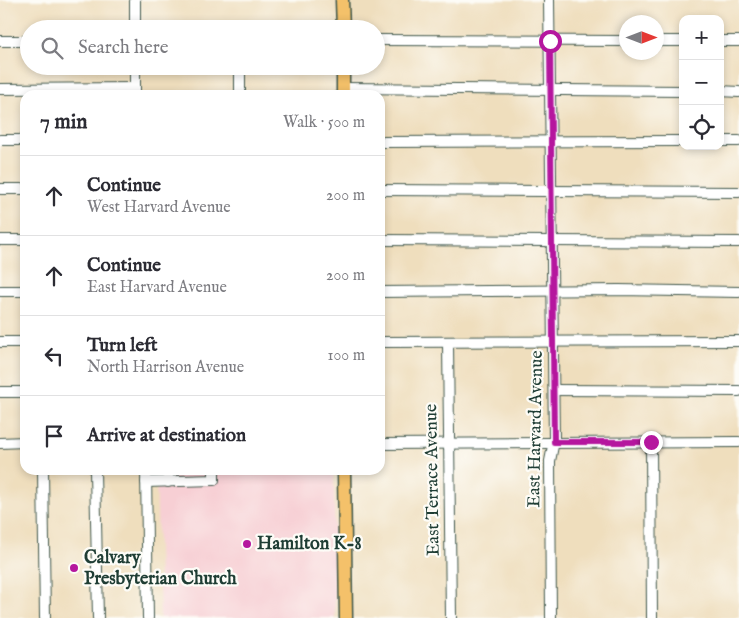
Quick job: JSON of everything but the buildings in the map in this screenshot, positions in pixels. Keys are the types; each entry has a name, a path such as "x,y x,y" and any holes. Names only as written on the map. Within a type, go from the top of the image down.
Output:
{"main road":[{"path":"342,0 343,20"},
{"path":"343,75 343,90"},
{"path":"344,475 346,618"}],"street":[{"path":"135,0 135,20"},
{"name":"East Harvard Avenue","path":"549,0 554,390 554,442 550,461 551,618"},
{"path":"385,40 619,41"},
{"path":"664,41 679,41"},
{"path":"724,41 739,41"},
{"path":"0,42 20,42"},
{"path":"135,75 135,90"},
{"path":"240,75 240,90"},
{"path":"0,89 45,90"},
{"path":"385,92 679,91"},
{"path":"724,91 739,92"},
{"path":"0,140 20,140"},
{"path":"385,142 679,140"},
{"path":"724,140 739,140"},
{"path":"0,189 20,189"},
{"path":"385,190 739,192"},
{"path":"0,240 20,240"},
{"path":"385,240 739,242"},
{"path":"0,291 20,291"},
{"path":"385,292 739,292"},
{"path":"385,342 739,341"},
{"path":"0,342 20,342"},
{"name":"East Terrace Avenue","path":"448,342 451,618"},
{"path":"554,390 739,391"},
{"path":"0,392 20,392"},
{"path":"0,443 20,442"},
{"path":"385,444 449,442 739,442"},
{"path":"651,442 652,618"},
{"path":"43,475 45,618"},
{"path":"95,475 98,618"},
{"path":"146,475 148,618"},
{"path":"168,475 168,482"},
{"path":"146,482 214,480 214,475"}],"shaded area":[{"name":"Hamilton K-8","path":"156,475 334,475 335,618 160,618"}],"place":[{"name":"Hamilton K-8","path":"247,544"},
{"name":"Calvary Presbyterian Church","path":"74,568"}],"route":[{"path":"550,41 554,442 651,442"}]}
